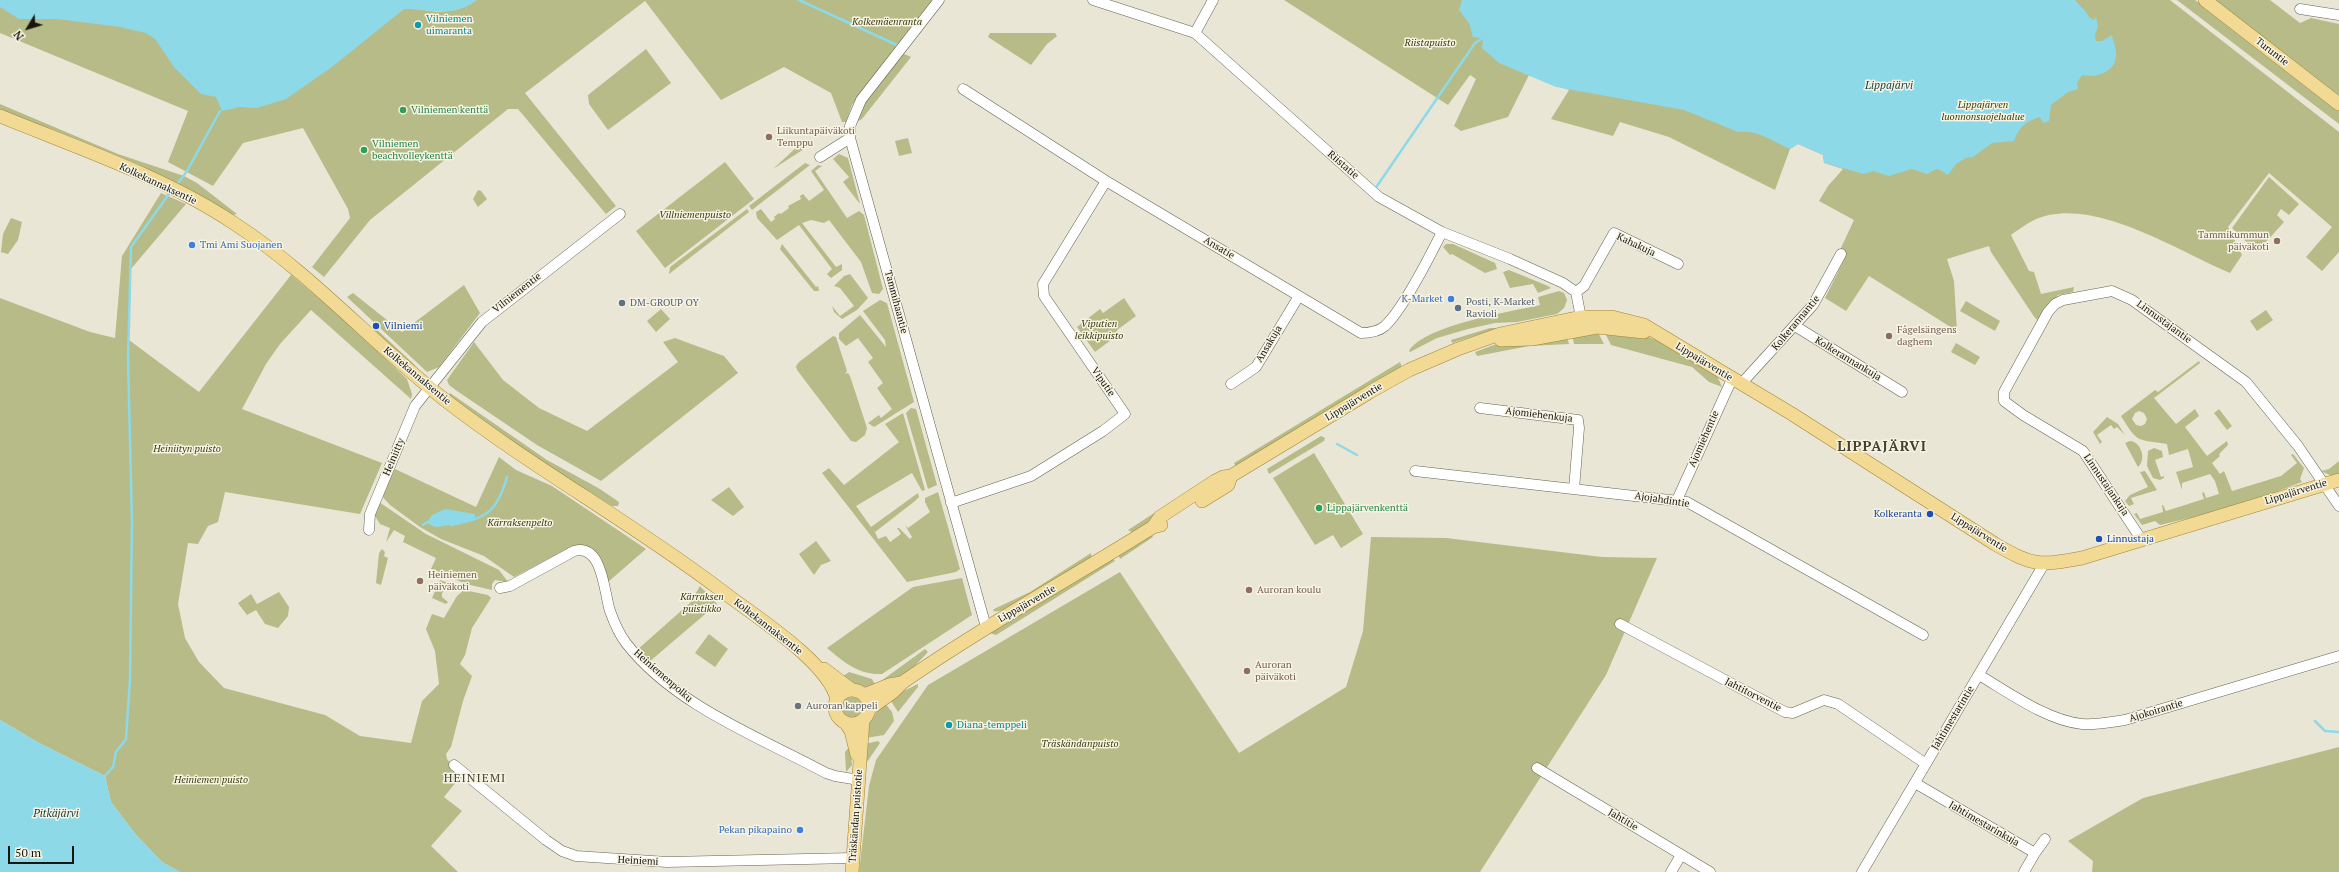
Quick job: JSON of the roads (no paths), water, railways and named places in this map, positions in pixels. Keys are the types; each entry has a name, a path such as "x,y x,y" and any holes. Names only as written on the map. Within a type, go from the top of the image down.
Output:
{"main road":[{"name":"Turuntie","path":"2205,0 2339,104"},
{"name":"Kolkekannaksentie","path":"0,116 152,179 184,194 234,223 266,245 305,276 430,388 530,462 615,516 713,585 818,667 830,683 837,700"},
{"name":"Lippajärventie","path":"869,709 893,692 903,682 986,627 1029,604 1153,527 1160,517 1223,477 1231,476 1409,370 1458,349 1483,341 1532,339 1582,323 1655,332 2015,555 2044,564 2082,558 2339,480"},
{"name":"Kolkekannaksentie","path":"818,667 831,672 852,690"},
{"name":"Lippajärventie","path":"864,695 888,685 903,682"},
{"path":"852,690 864,695 868,700 869,709 863,720 852,724 844,722 836,713 837,700 842,694 852,690"},
{"name":"Träskändan puistotie","path":"852,872 863,720"},
{"name":"Träskändan puistotie","path":"844,722 851,731 854,749 859,760"}],"street":[{"name":"Tammihaantie","path":"939,0 861,100 850,126 850,138 986,627"},
{"name":"Riistatie","path":"1093,0 1194,33 1380,197 1442,232 1510,259 1563,283 1576,292"},
{"path":"1194,33 1213,0"},
{"path":"2300,9 2339,15"},
{"name":"Ansatie","path":"963,89 1106,181 1361,333 1373,332 1384,326 1396,311 1442,232"},
{"path":"820,157 850,138"},
{"name":"Viputie","path":"951,503 1031,476 1103,431 1125,414 1044,296 1043,284 1106,181"},
{"name":"Vilniementie","path":"430,388 488,315 620,214"},
{"name":"Kahakuja","path":"1576,292 1584,286 1614,233 1678,264"},
{"name":"Kolkerannantie","path":"1736,381 1795,326 1820,295 1841,254"},
{"name":"Linnustajantie","path":"2004,401 2004,392 2048,312 2055,304 2072,298 2112,291 2132,300 2246,382 2279,421 2339,506"},
{"path":"1576,292 1582,323"},
{"name":"Ansakuja","path":"1231,384 1256,367 1299,296"},
{"name":"Kolkerannankuja","path":"1795,326 1902,392"},
{"name":"Ajomiehentie","path":"1677,500 1736,381"},
{"name":"Heiniitty","path":"369,530 370,514 412,414 430,388"},
{"name":"Linnustajankuja","path":"2004,401 2023,415 2083,450 2141,539"},
{"name":"Ajomiehenkuja","path":"1480,408 1578,420 1580,428 1574,488"},
{"name":"Ajojahdintie","path":"1415,471 1677,500 1694,505 1923,635"},
{"name":"Heiniemenpolku","path":"500,588 510,586 574,551 580,550 590,554 600,568 610,610 623,638 636,654 674,688 695,704 826,773 859,780"},
{"name":"Jahtimestarintie","path":"1862,872 2044,564"},
{"name":"Jahtitorventie","path":"1620,624 1785,712 1793,713 1824,700 1838,704 1926,764"},
{"name":"Ajokoirantie","path":"1979,675 2053,716 2081,724 2098,724 2125,720 2339,656"},
{"name":"Heiniemi","path":"454,765 546,840 562,851 576,856 667,862 853,858"},
{"name":"Jahtitie","path":"1537,768 1710,872"},
{"name":"Jahtimestarinkuja","path":"1915,783 2035,853"},
{"path":"2024,872 2045,839"},
{"path":"1671,872 1681,855"}],"water":[{"path":"0,0 477,0 468,6 442,12 404,9 332,67 286,99 257,108 240,107 222,111 216,97 201,94 174,67 155,39 146,33 120,27 57,19 19,19 0,7"},
{"name":"Lippajärvi","path":"1462,0 2075,0 2089,17 2094,20 2096,17 2098,26 2095,35 2096,41 2102,41 2112,35 2116,56 2112,67 2104,73 2098,75 2082,75 2077,83 2078,89 2068,92 2051,105 2049,121 2043,123 2040,117 2031,120 2021,128 2014,141 1992,143 1973,157 1966,158 1956,164 1948,175 1938,169 1927,174 1912,169 1889,176 1873,171 1864,174 1824,163 1823,155 1798,144 1790,149 1758,134 1751,132 1738,132 1684,110 1556,87 1499,63 1482,48 1483,38 1473,37 1469,23 1459,10"},
{"path":"445,509 475,514 475,520 438,527 427,522 432,515"},
{"name":"Pitkäjärvi","path":"0,720 39,743 105,776 111,802 136,835 162,862 180,872 0,872"}],"waterway":[{"path":"799,0 899,46"},
{"path":"1377,186 1475,43 1483,38"},
{"path":"176,186 187,171 220,111"},
{"path":"105,776 113,767 116,752 126,739 130,679 132,522 128,359 131,247 171,191"},
{"path":"1337,444 1357,455"},
{"path":"451,525 473,520 488,512 499,499 507,477"},
{"path":"423,525 427,522 437,526"},
{"path":"2315,721 2325,731 2339,732"}],"place":[{"name":"Vilniemen uimaranta","path":"418,25"},
{"name":"Vilniemen kenttä","path":"403,110"},
{"name":"Liikuntapäiväkoti Temppu","path":"769,137"},
{"name":"Vilniemen beachvolleykenttä","path":"364,150"},
{"name":"Tammikummun päiväkoti","path":"2277,241"},
{"name":"Tmi Ami Suojanen","path":"192,245"},
{"name":"K-Market","path":"1451,299"},
{"name":"DM-GROUP OY","path":"622,303"},
{"name":"Posti, K-Market Ravioli","path":"1458,308"},
{"name":"Vilniemi","path":"376,326"},
{"name":"Fågelsängens daghem","path":"1889,336"},
{"name":"Lippajärvenkenttä","path":"1319,508"},
{"name":"Kolkeranta","path":"1930,514"},
{"name":"Linnustaja","path":"2099,539"},
{"name":"Heiniemen päiväkoti","path":"420,581"},
{"name":"Auroran koulu","path":"1249,590"},
{"name":"Auroran päiväkoti","path":"1247,671"},
{"name":"Auroran kappeli","path":"798,706"},
{"name":"Diana-temppeli","path":"949,725"},
{"name":"Pekan pikapaino","path":"800,830"}],"district":[{"name":"LIPPAJÄRVI","path":"1882,447"},
{"name":"HEINIEMI","path":"475,779"}],"park label":[{"name":"Kolkemäenranta","path":"887,22"},
{"name":"Riistapuisto","path":"1430,43"},
{"name":"Lippajärven luonnonsuojelualue","path":"1983,110"},
{"name":"Villniemenpuisto","path":"695,215"},
{"name":"Viputien leikkipuisto","path":"1099,330"},
{"name":"Heiniityn puisto","path":"187,449"},
{"name":"Kärraksenpelto","path":"520,523"},
{"name":"Kärraksen puistikko","path":"702,602"},
{"name":"Träskändanpuisto","path":"1080,744"},
{"name":"Heiniemen puisto","path":"211,780"}]}
